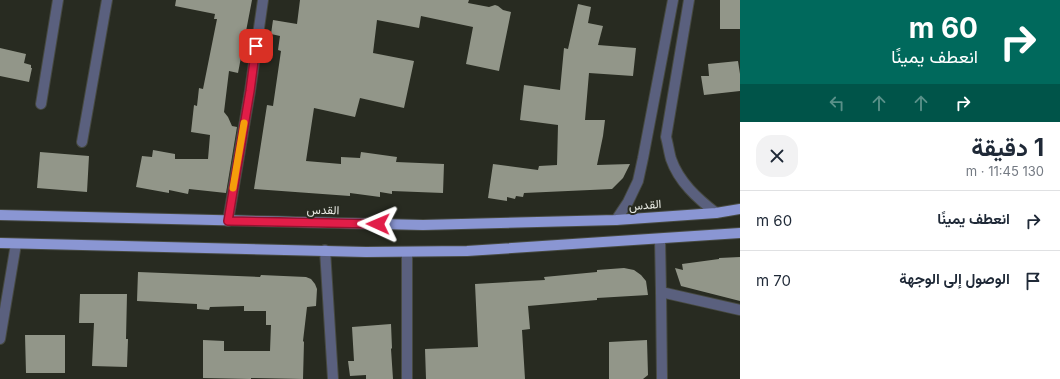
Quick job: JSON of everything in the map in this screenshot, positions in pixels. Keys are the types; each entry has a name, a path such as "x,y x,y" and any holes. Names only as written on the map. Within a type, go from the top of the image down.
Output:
{"main road":[{"name":"القدس","path":"0,215 423,225 616,220 716,213 740,209"},
{"path":"0,243 407,252 475,250 740,233"}],"street":[{"path":"41,104 58,0"},
{"path":"82,142 107,0"},
{"path":"228,221 250,91 263,0"},
{"path":"616,220 628,202 638,181 673,0"},
{"path":"689,0 666,137 671,159 681,179 695,196 716,213"},
{"path":"660,239 662,379"},
{"path":"0,339 16,244"},
{"path":"325,250 332,379"},
{"path":"407,252 407,379"},
{"path":"661,292 740,310"}],"building":[{"path":"176,0 252,0 238,73 229,71 224,112 232,126 237,127 226,193 189,189 188,194 169,190 169,193 136,187 142,156 152,157 153,150 175,154 175,159 208,159 210,135 191,132 194,105 197,106 199,88 203,89 217,19 214,19 215,14 175,6"},
{"path":"300,0 469,0 468,3 489,7 495,5 503,10 511,12 499,71 466,64 473,27 421,16 419,28 377,20 373,53 414,61 404,108 360,98 355,117 314,108 306,161 341,164 341,157 360,158 361,152 397,157 396,162 444,164 443,193 392,191 392,194 380,192 380,197 350,193 350,196 254,189 267,105 273,106 281,51 278,50 280,36 271,34 273,20 297,24"},
{"path":"720,0 740,0 740,29 720,29"},
{"path":"578,4 591,7 588,23 603,26 598,45 636,48 633,76 589,73 585,120 605,120 597,165 630,164 623,178 612,189 524,193 523,197 516,196 515,199 507,197 507,201 488,198 493,164 538,170 539,166 557,165 558,125 520,120 524,85 560,90 564,48 568,49"},
{"path":"0,48 26,54 24,63 31,65 32,68 29,82 0,76"},
{"path":"738,61 740,91 704,95 701,76 709,76 708,64"},
{"path":"40,152 89,156 87,192 37,188"},
{"path":"740,257 740,301 681,286 675,268 683,270 682,264 719,258"},
{"path":"624,268 634,270 641,275 646,281 648,295 597,298 597,300 528,306 530,329 522,330 525,379 426,379 425,349 478,347 475,284 545,280 544,277"},
{"path":"138,272 260,277 261,275 306,277 311,279 317,289 316,306 307,307 303,341 303,379 203,378 203,340 224,341 224,351 270,351 271,325 266,325 266,311 244,311 244,306 210,307 209,310 197,309 197,304 137,301"},
{"path":"80,294 127,294 127,367 92,366 94,323 79,323"},
{"path":"391,324 393,379 366,379 366,375 350,376 348,361 354,361 352,327"},
{"path":"25,335 65,335 65,373 26,373"},
{"path":"647,340 648,375 643,379 609,379 609,342"}],"slow traffic":[{"path":"233,188 244,123"}],"route":[{"path":"256,46 228,221 378,224"}]}
